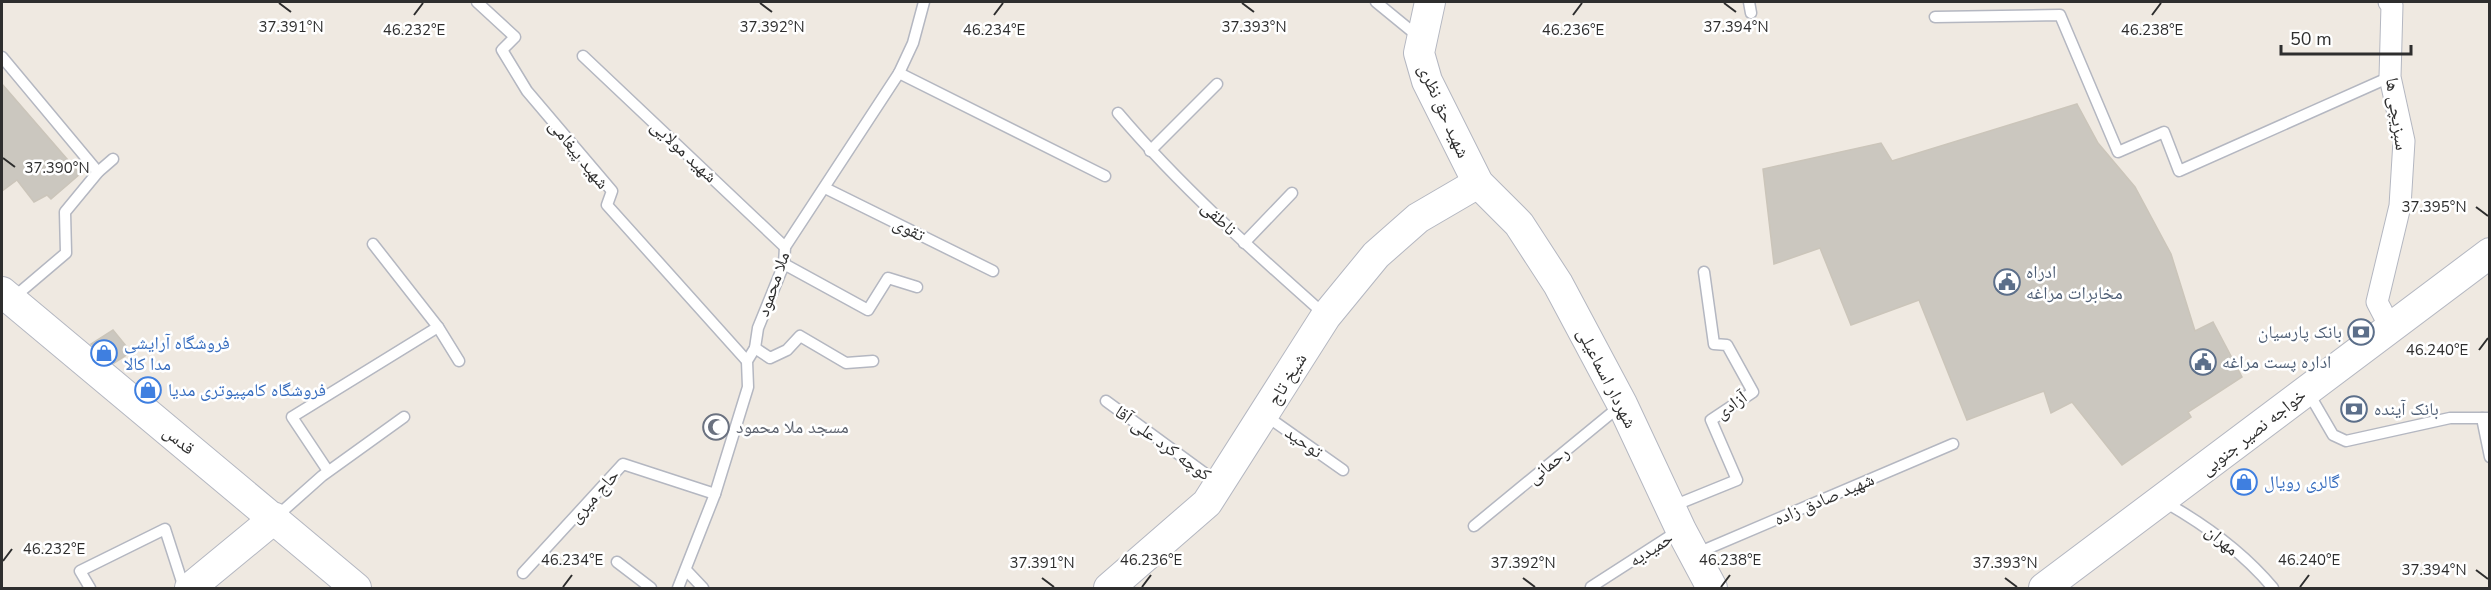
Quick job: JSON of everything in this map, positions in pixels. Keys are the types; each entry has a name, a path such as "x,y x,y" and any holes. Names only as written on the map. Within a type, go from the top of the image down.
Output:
{"street":[{"name":"شهید حق نظری","path":"1430,2 1420,38 1419,53 1427,81 1478,183"},
{"name":"سبزیچی ها","path":"2390,2 2392,5 2390,77 2404,141 2400,206 2378,302 2391,329"},
{"name":"شیخ تاج","path":"1109,588 1207,503 1221,485 1326,316 1376,255 1418,218 1478,183"},
{"name":"شهردار اسماعیلی","path":"1478,183 1519,224 1558,284 1622,404 1712,588"},
{"name":"خواجه نصیر جنوبی","path":"2044,588 2490,254"},
{"name":"قدس","path":"6,296 275,518 356,588"},
{"path":"196,585 275,518"}],"lane":[{"name":"شهید پیغامی","path":"477,2 515,37 502,50 527,91 612,191 608,205 747,361"},
{"name":"ملا محمود","path":"747,361 755,348 758,328 784,264 785,247 899,73 913,43 924,2"},
{"path":"1376,2 1420,38"},
{"path":"1749,2 1751,13"},
{"path":"1935,17 2060,15 2118,152 2164,132 2179,171 2390,77"},
{"name":"شهید مولایی","path":"583,56 785,247"},
{"path":"2,57 98,172"},
{"path":"899,73 1105,176"},
{"path":"1150,151 1216,84"},
{"name":"ناطقی","path":"1118,113 1150,151 1244,243 1326,316"},
{"path":"6,296 66,253 65,212 98,172 113,159"},
{"name":"تقوی","path":"825,188 993,271"},
{"path":"1244,243 1292,193"},
{"path":"373,244 438,327 459,360"},
{"path":"784,264 868,310 888,278 917,287"},
{"name":"آزادی","path":"1682,530 1737,480 1711,420 1753,393 1727,345 1714,344 1704,272"},
{"path":"328,471 292,417 438,327"},
{"path":"755,348 770,358 787,350 800,336 846,363 873,361"},
{"path":"678,588 716,494 748,387 747,361"},
{"path":"2307,391 2333,435 2346,441 2450,418 2486,418 2490,457"},
{"name":"کوچه کرد علی آقا","path":"1106,401 1221,485"},
{"name":"رحمانی","path":"1473,526 1622,404"},
{"name":"توحید","path":"1265,415 1343,470"},
{"path":"275,518 328,471 404,417"},
{"name":"شهید صادق زاده","path":"1682,530 1953,444"},
{"name":"حاج میری","path":"523,573 623,464 716,494"},
{"name":"مهران","path":"2163,501 2204,525 2263,576 2273,588"},
{"path":"90,588 80,571 165,529 196,585"},
{"name":"حمیدیه","path":"1591,587 1682,530"},
{"path":"617,562 651,588"},
{"path":"686,570 703,588"}],"building":[{"path":"2,84 80,174 51,199 47,195 34,202 17,180 2,191"},
{"name":"ادراه مخابرات مراغه","path":"2077,104 2098,143 2135,187 2171,254 2195,331 2213,322 2242,377 2188,412 2191,417 2122,465 2072,402 2051,413 2044,391 1967,420 1919,300 1851,325 1820,248 1774,264 1763,169 1881,143 1892,161"},
{"path":"113,330 131,352 114,363 91,344"}],"place":[{"name":"ادراه مخابرات مراغه","path":"2007,282"},
{"name":"بانک پارسیان","path":"2361,332"},
{"name":"فروشگاه آرایشی مدا کالا","path":"104,353"},
{"name":"اداره پست مراغه","path":"2203,362"},
{"name":"فروشگاه کامپیوتری مدیا","path":"148,390"},
{"name":"بانک آینده","path":"2354,409"},
{"name":"مسجد ملا محمود","path":"716,427"},
{"name":"گالری رویال","path":"2244,482"}]}
